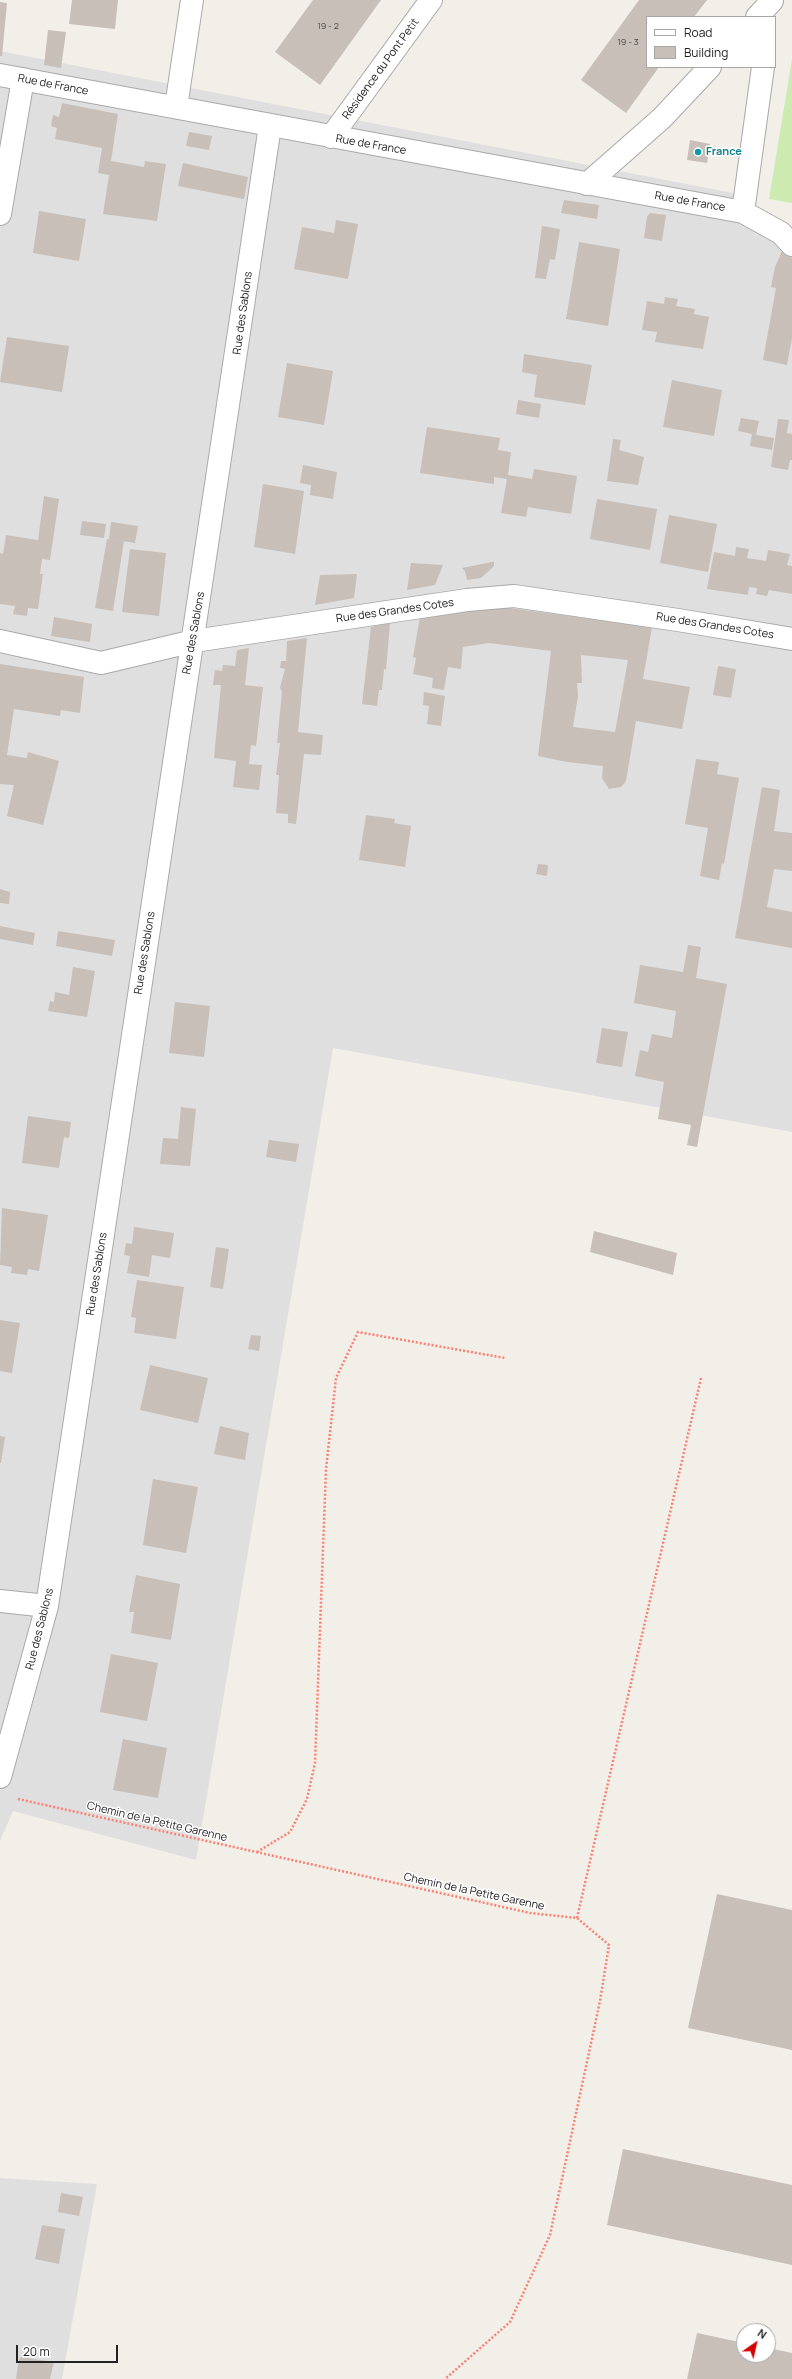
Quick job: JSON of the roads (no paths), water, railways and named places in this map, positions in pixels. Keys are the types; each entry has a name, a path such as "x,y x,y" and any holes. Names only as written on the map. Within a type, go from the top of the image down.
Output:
{"street":[{"path":"176,107 192,0"},
{"name":"Résidence du Pont Petit","path":"331,137 431,0"},
{"path":"587,184 662,118 709,68"},
{"path":"743,212 763,68"},
{"name":"Rue de France","path":"0,75 743,212 780,233 792,245"},
{"path":"0,214 23,79"},
{"name":"Rue des Sablons","path":"0,1777 47,1606 185,684 194,640 270,126"},
{"name":"Rue des Grandes Cotes","path":"0,641 102,663 194,640 467,600 514,596 678,620 792,639"},
{"path":"0,1601 47,1606"}],"place":[{"name":"France","path":"698,152"}]}
